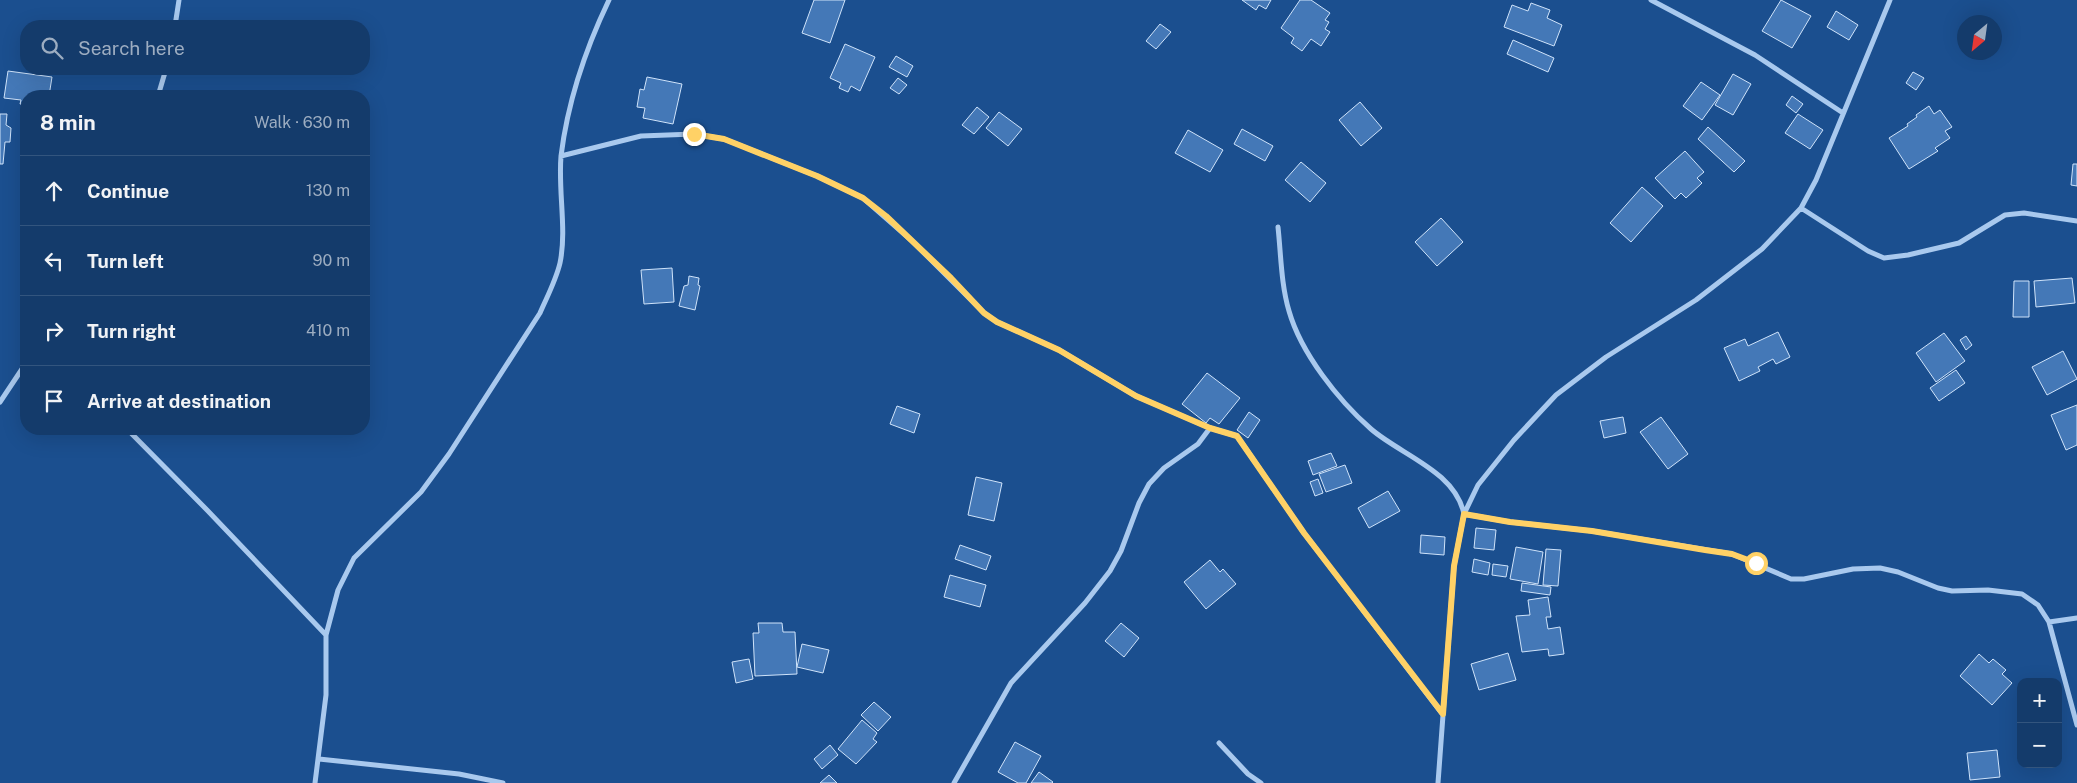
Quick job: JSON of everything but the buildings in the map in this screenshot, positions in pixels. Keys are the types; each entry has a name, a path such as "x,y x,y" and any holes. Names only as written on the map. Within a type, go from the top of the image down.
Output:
{"street":[{"path":"176,20 179,0"},
{"path":"315,783 326,695 326,635 338,590 354,558 421,492 454,446 543,305 560,262 562,156 575,84 589,42 609,0"},
{"path":"1651,0 1755,55 1843,113"},
{"path":"1438,783 1454,566 1464,514 1478,485 1514,440 1556,395 1606,357 1696,300 1762,249 1801,208 1816,180 1890,0"},
{"path":"160,90 164,75"},
{"path":"562,156 641,136 694,134 724,139 817,176 863,198 886,216 951,278 984,313 997,322 1059,350 1136,396 1210,428 1237,436 1304,533 1443,714"},
{"path":"1801,208 1868,251 1884,258 1908,255 1959,243 2005,215 2024,213 2077,221"},
{"path":"1278,227 1284,287 1289,312 1320,372 1342,402 1372,429 1420,463 1456,493 1464,514"},
{"path":"0,402 20,372"},
{"path":"954,783 1011,683 1085,603 1110,571 1121,551 1139,503 1149,484 1164,468 1198,444 1210,428"},
{"path":"133,435 208,510 326,635"},
{"path":"1464,514 1510,522 1592,531 1732,554 1791,578 1804,579 1853,568 1880,568 1898,572 1938,588 1952,591 1988,590 2022,594 2038,605 2049,622 2077,726"},
{"path":"2049,622 2077,618"},
{"path":"1219,743 1248,774 1261,783"},
{"path":"319,759 460,774 502,783"}],"route":[{"path":"694,134 724,139 817,176 863,198 886,216 951,278 984,313 997,322 1059,350 1136,396 1162,405 1210,428 1237,436 1268,484 1304,533 1443,714 1454,566 1464,514 1510,522 1592,531 1732,554 1756,563"}]}
